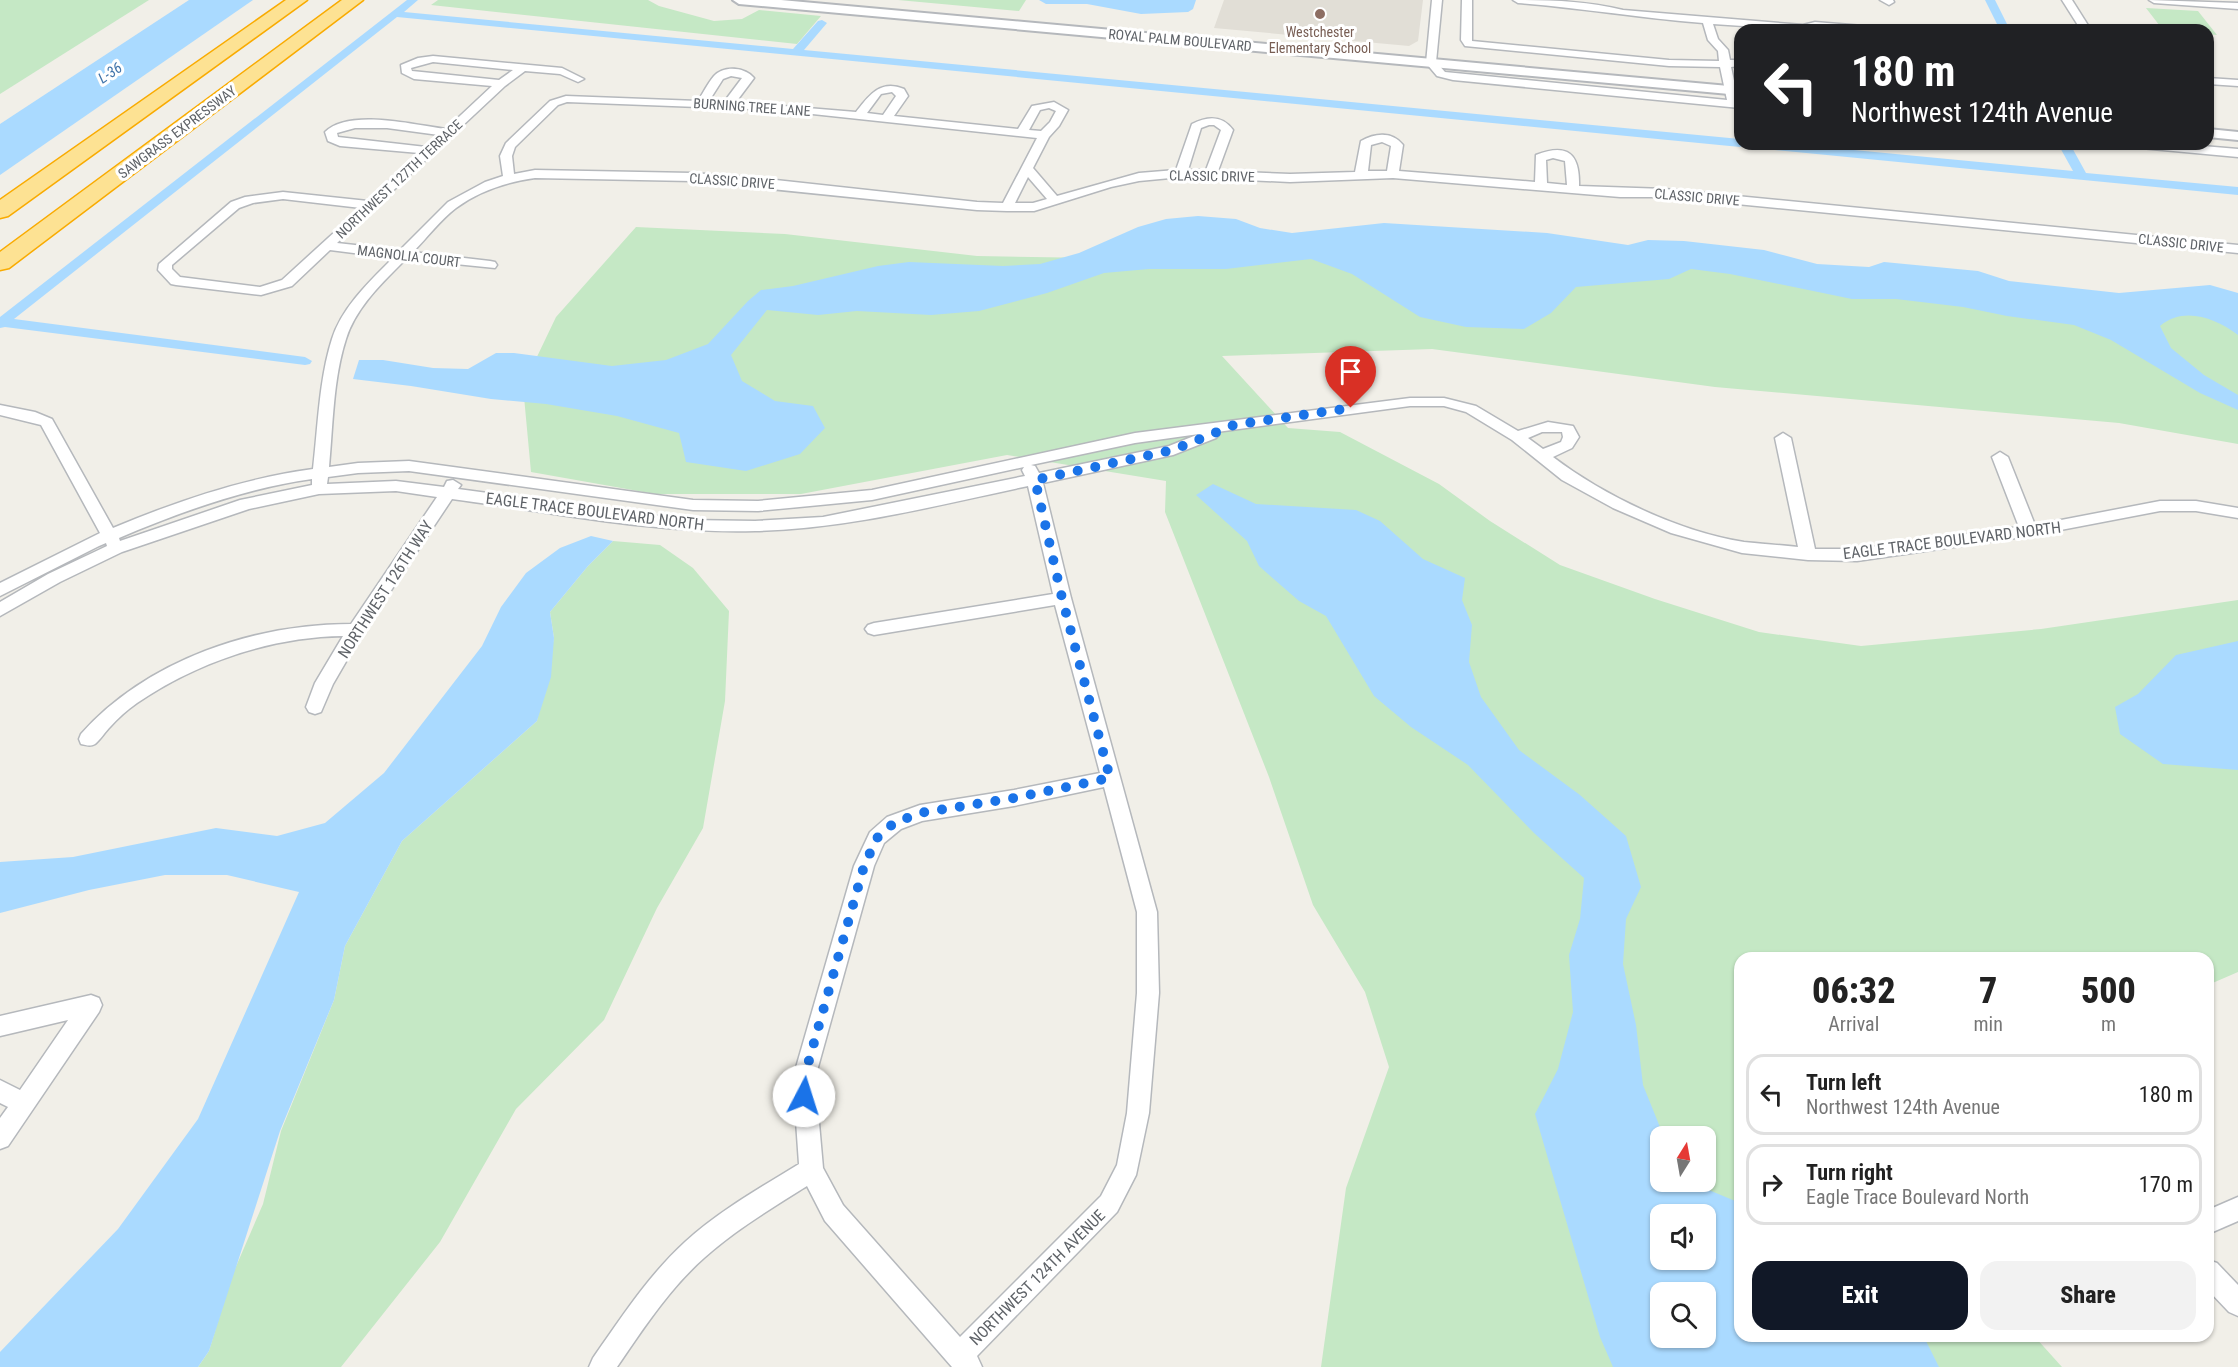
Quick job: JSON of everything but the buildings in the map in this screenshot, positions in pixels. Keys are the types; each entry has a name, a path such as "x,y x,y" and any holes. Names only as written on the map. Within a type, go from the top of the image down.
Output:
{"highway":[{"path":"0,211 298,0"},
{"name":"SAWGRASS EXPRESSWAY","path":"0,263 354,0"}],"street":[{"path":"739,0 838,6"},
{"path":"821,0 838,6"},
{"path":"1432,59 1437,0"},
{"path":"1467,0 1466,40 1468,44 1669,63 1734,63"},
{"path":"1518,0 1755,24"},
{"path":"2067,0 2082,24"},
{"path":"2154,0 2238,6"},
{"name":"ROYAL PALM BOULEVARD","path":"838,6 1432,59 1734,92"},
{"path":"1707,20 1713,40 1723,50 1725,64 1734,89"},
{"path":"501,84 414,76 407,73 405,67 422,60 433,59 562,71 578,79"},
{"name":"NORTHWEST 127TH TERRACE","path":"370,205 278,195 245,200 235,205 166,264 165,270 176,280 261,291 287,283 501,84 522,68"},
{"path":"702,103 719,77 737,72 745,75 748,78 729,104"},
{"path":"2214,81 2238,83"},
{"path":"859,116 877,92 893,88 900,91 902,96 886,119"},
{"name":"BURNING TREE LANE","path":"509,178 506,156 510,146 554,103 580,98 620,102 729,104 1044,135"},
{"path":"1007,207 1044,135 1055,124 1062,110 1056,106 1042,105 1036,108 1022,132"},
{"path":"1181,173 1196,126 1214,121 1224,124 1227,130 1211,173"},
{"path":"430,150 340,142 332,139 331,132 337,127 362,123 449,133"},
{"path":"2214,125 2238,127"},
{"path":"2214,134 2238,136"},
{"path":"1361,175 1365,143 1372,139 1383,138 1393,140 1397,145 1393,174"},
{"path":"2205,150 2238,153"},
{"path":"1541,185 1540,158 1547,154 1558,154 1572,162 1573,189"},
{"path":"1027,168 1055,201"},
{"name":"CLASSIC DRIVE","path":"319,481 331,379 339,338 368,290 452,205 468,194 509,178 535,174 692,177 976,206 1007,207 1034,207 1108,184 1139,177 1181,173 1290,178 1393,174 1620,193 1665,193 2238,249"},
{"name":"MAGNOLIA COURT","path":"328,246 490,265"},
{"name":"EAGLE TRACE BOULEVARD NORTH","path":"319,481 380,465 409,466 693,505 758,506 872,495 1173,450 1234,425 1351,408 1410,402 1444,402 1471,409 1517,437 1578,482 1619,504 1677,529 1742,547 1808,554 1857,555 2029,531 2160,506 2196,506 2238,513"},
{"path":"2,412 47,422 112,541"},
{"path":"1517,437 1538,426 1553,425 1568,429 1571,436 1567,446 1543,455"},
{"path":"1783,438 1808,554"},
{"path":"2000,458 2029,531"},
{"name":"EAGLE TRACE BOULEVARD NORTH","path":"319,481 448,492 688,525 755,526 834,520 1031,471"},
{"name":"NORTHWEST 124TH AVENUE","path":"964,1361 1109,1204 1128,1167 1138,1113 1148,993 1147,912 1062,598 1031,471"},
{"name":"NORTHWEST 126TH WAY","path":"315,707 324,683 356,630 461,474"},
{"path":"0,590 41,566 252,487 319,481"},
{"path":"0,610 112,541"},
{"path":"874,628 1062,598"},
{"path":"88,739 112,713 129,700 160,681 205,660 242,646 282,635 314,630 356,630"},
{"path":"964,1361 834,1213 811,1170 804,1078 864,866 877,838 894,823 920,813 1014,798 1110,778"},
{"path":"0,1026 91,1005 0,1138"},
{"path":"0,1091 22,1104"},
{"path":"602,1367 625,1333 681,1263 737,1217 811,1170"},
{"path":"2214,1219 2238,1209"},
{"path":"2214,1278 2238,1303"}],"shaded area":[{"name":"Westchester Elementary School","path":"1224,0 1423,0 1418,41 1409,46 1214,28"}],"green space":[{"path":"0,0 149,0 0,94"},
{"path":"438,0 648,0 659,6 714,21 742,19 759,10 821,16 797,44 431,5"},
{"path":"898,0 1026,0 1019,11"},
{"path":"2146,8 2198,11 2208,24 2158,24"},
{"path":"636,227 785,234 977,256 1096,258 1446,237 2238,318 2238,444 2119,423 1715,387 1432,349 1222,356 1288,428 1340,432 1439,484 1490,521 1560,565 1655,599 1759,632 1861,646 2041,629 2238,600 2238,972 2214,982 2214,952 1734,952 1734,1342 2040,1342 2062,1367 1321,1367 1346,1188 1389,1067 1365,992 1313,905 1269,777 1165,512 1166,481 1007,455 801,494 655,494 531,472 523,386 556,317"},
{"path":"613,541 660,545 693,568 729,611 725,701 703,828 657,908 604,1020 516,1109 440,1242 341,1367 198,1367 209,1351 231,1278 263,1204 281,1131 334,1000 345,946 402,841 537,721 554,638 550,612 588,566"}],"water":[{"name":"L-36","path":"189,0 253,0 0,175 0,124"},
{"path":"1039,0 1196,0 1193,9 1188,12 1141,14 1087,4 1046,4"},
{"path":"1198,216 1236,219 1260,228 1292,233 1384,223 1547,233 1628,245 1648,240 1684,241 1764,250 1817,264 1869,267 1884,262 1978,271 2009,281 2119,293 2210,285 2238,293 2238,335 2210,319 2199,317 2179,317 2160,326 2171,348 2204,375 2238,395 2238,410 2200,393 2111,340 2074,325 1896,299 1852,299 1730,274 1691,269 1669,279 1576,287 1551,313 1524,329 1466,327 1420,317 1352,274 1311,259 1226,269 1149,269 1104,273 1047,293 979,311 931,315 857,311 818,315 767,310 731,355 742,381 775,401 813,406 825,428 800,454 746,471 686,462 679,433 617,416 546,404 491,399 353,379 359,360 383,360 433,368 468,369 496,353 514,353 612,366 666,360 708,344 761,290 793,286 878,266 909,262 1003,266 1040,264 1079,253 1138,227 1166,219"},
{"path":"1213,484 1256,504 1356,510 1380,521 1423,559 1465,578 1462,600 1472,625 1469,662 1481,697 1519,750 1580,795 1626,836 1641,887 1626,919 1623,964 1636,1025 1643,1085 1660,1126 1650,1126 1650,1192 1714,1192 1734,1200 1734,1342 1926,1342 1939,1367 1613,1367 1600,1337 1535,1114 1558,1069 1573,1012 1569,955 1580,919 1584,878 1534,833 1468,765 1411,727 1374,696 1326,616 1299,601 1259,566 1247,541 1196,495"},
{"path":"591,536 613,541 588,566 550,612 554,638 551,677 537,721 402,841 345,946 334,1000 280,1131 209,1351 198,1367 0,1367 0,1352 118,1229 198,1119 299,892 227,875 165,875 89,890 0,913 0,862 73,857 216,828 277,836 325,823 384,773 482,646 501,607 526,573 560,548"},
{"path":"2238,641 2238,770 2163,764 2120,734 2115,707 2138,694 2176,655"}],"waterway":[{"path":"395,14 413,0"},
{"path":"1990,0 2002,24"},
{"path":"2,322 395,14"},
{"path":"395,14 1734,142"},
{"path":"796,52 822,23"},
{"path":"1816,150 2238,191"},
{"path":"2067,150 2081,175"},
{"path":"2,322 305,361"}],"place":[{"name":"Westchester Elementary School","path":"1320,14"}],"route":[{"path":"804,1096 804,1078 864,866 877,838 894,823 920,813 1014,798 1110,778 1062,598 1035,480 1173,450 1234,425 1351,408"}]}
